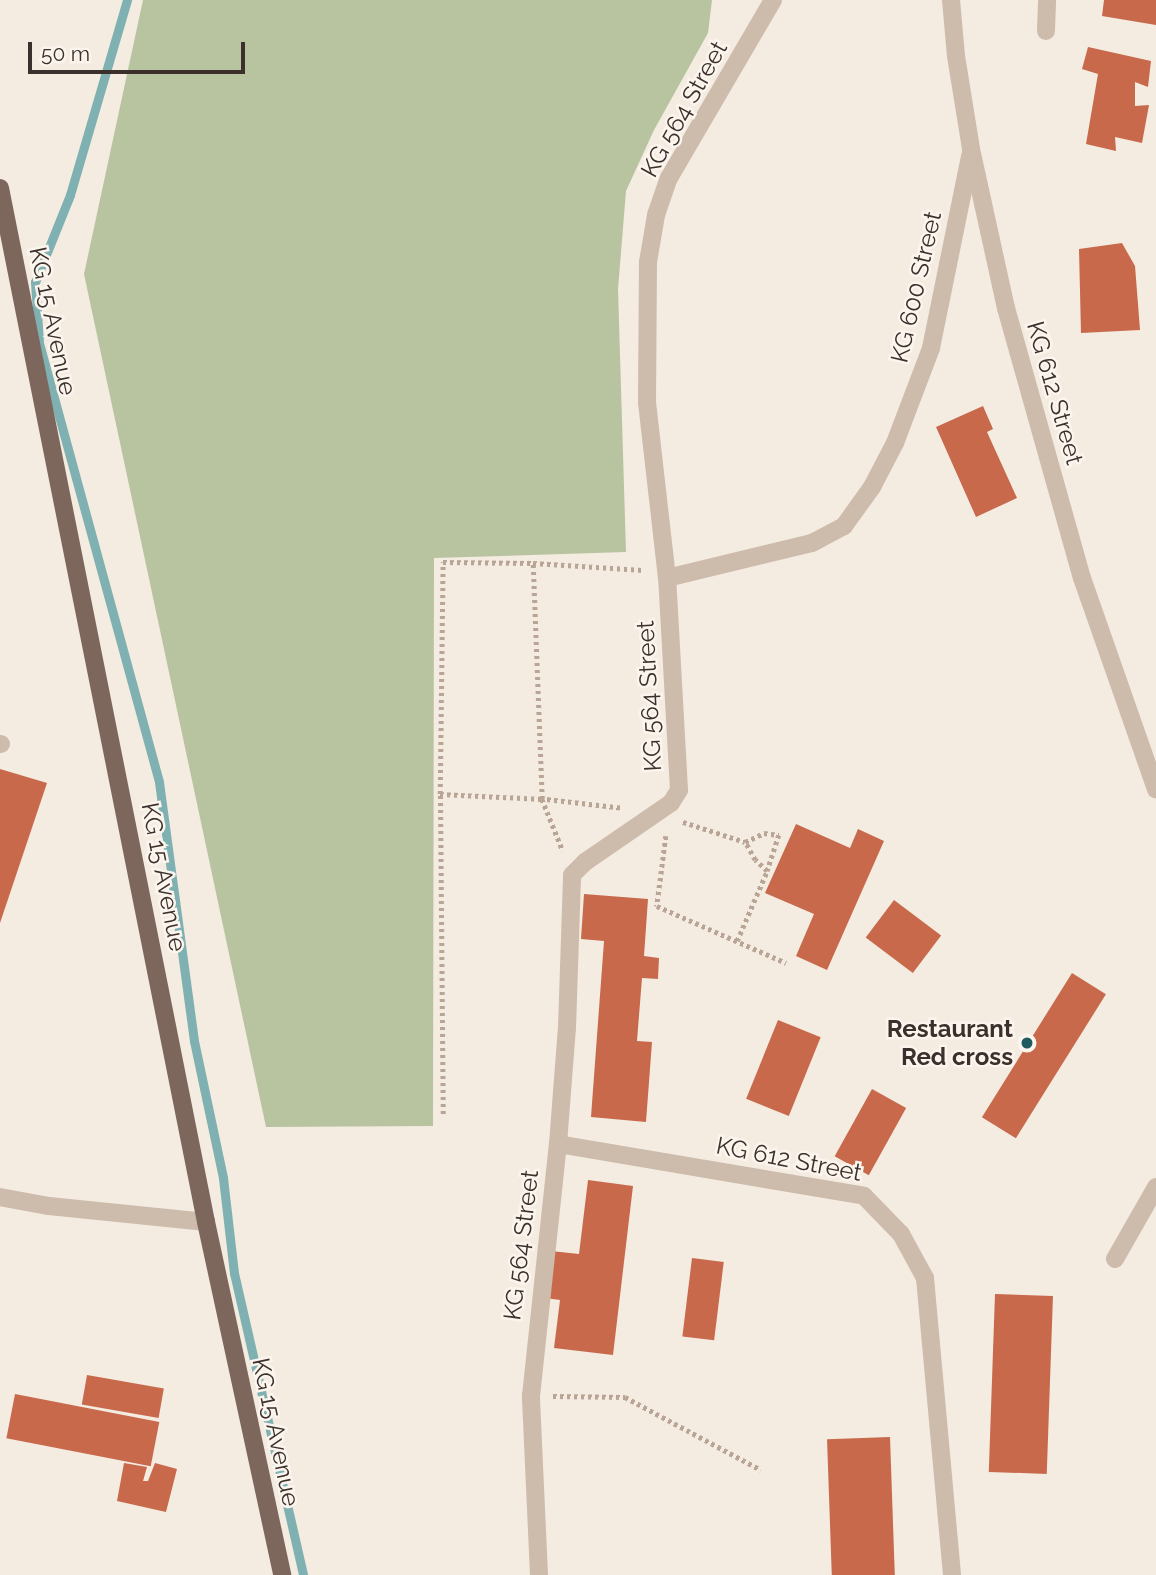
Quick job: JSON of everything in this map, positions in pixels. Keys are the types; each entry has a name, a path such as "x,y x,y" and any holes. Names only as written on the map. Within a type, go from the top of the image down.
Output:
{"main road":[{"name":"KG 15 Avenue","path":"0,188 206,1223 282,1575"}],"street":[{"name":"KG 564 Street","path":"539,1575 531,1396 558,1144 567,1028 572,875 585,862 662,816 677,798 679,790 666,575 648,402 648,262 656,215 669,178 773,0"},
{"name":"KG 612 Street","path":"951,0 956,57 971,149 1006,308 1082,578 1156,789"},
{"path":"1046,30 1048,0"},
{"name":"KG 600 Street","path":"666,575 812,543 844,526 872,487 895,443 931,348 971,149"},
{"name":"KG 612 Street","path":"558,1144 864,1196 901,1234 925,1278 952,1575"},
{"path":"1115,1259 1156,1187"},
{"path":"0,1197 49,1206 206,1223"}],"path":[{"path":"443,1114 440,794 443,562 533,563 666,575"},
{"path":"533,563 542,799 572,875"},
{"path":"440,794 542,799 662,816 745,842 764,833 779,835 737,942"},
{"path":"662,816 657,906 786,963"},
{"path":"745,842 755,860 767,871"},
{"path":"531,1396 625,1397 761,1470"}],"green space":[{"path":"143,0 712,0 708,33 654,130 626,191 618,289 626,552 434,558 433,1126 266,1127 84,274"}],"building":[{"path":"1104,0 1156,0 1156,25 1102,16"},
{"path":"1088,47 1151,61 1148,87 1135,82 1135,106 1149,105 1142,143 1115,137 1116,151 1086,144 1098,74 1082,69"},
{"path":"1122,243 1135,266 1140,330 1081,333 1079,249"},
{"path":"983,406 993,429 987,432 1017,498 976,517 936,427"},
{"path":"0,769 47,783 0,923"},
{"path":"796,824 850,848 858,829 884,841 827,970 796,956 814,914 765,893"},
{"path":"584,894 648,899 644,956 659,958 658,979 642,978 637,1041 652,1042 646,1122 591,1117 604,941 581,939"},
{"path":"894,900 941,936 913,973 866,938"},
{"path":"1072,973 1106,994 1016,1138 982,1117"},
{"path":"778,1020 821,1037 789,1116 746,1099"},
{"path":"872,1089 906,1108 869,1175 835,1156"},
{"path":"588,1180 633,1186 613,1355 554,1348 560,1300 545,1298 551,1251 579,1254"},
{"path":"692,1258 724,1262 714,1340 682,1336"},
{"path":"995,1294 1053,1296 1047,1474 989,1472"},
{"path":"87,1375 164,1389 159,1418 82,1405"},
{"path":"15,1394 159,1422 151,1466 6,1438"},
{"path":"890,1437 895,1575 832,1575 827,1439"},
{"path":"124,1463 147,1467 143,1481 148,1481 155,1463 177,1469 166,1512 117,1501"}],"waterway":[{"path":"127,0 70,195 35,282 39,343 159,782 194,1041 223,1178 234,1273 303,1575"}],"place":[{"name":"Restaurant Red cross","path":"1027,1043"}]}
